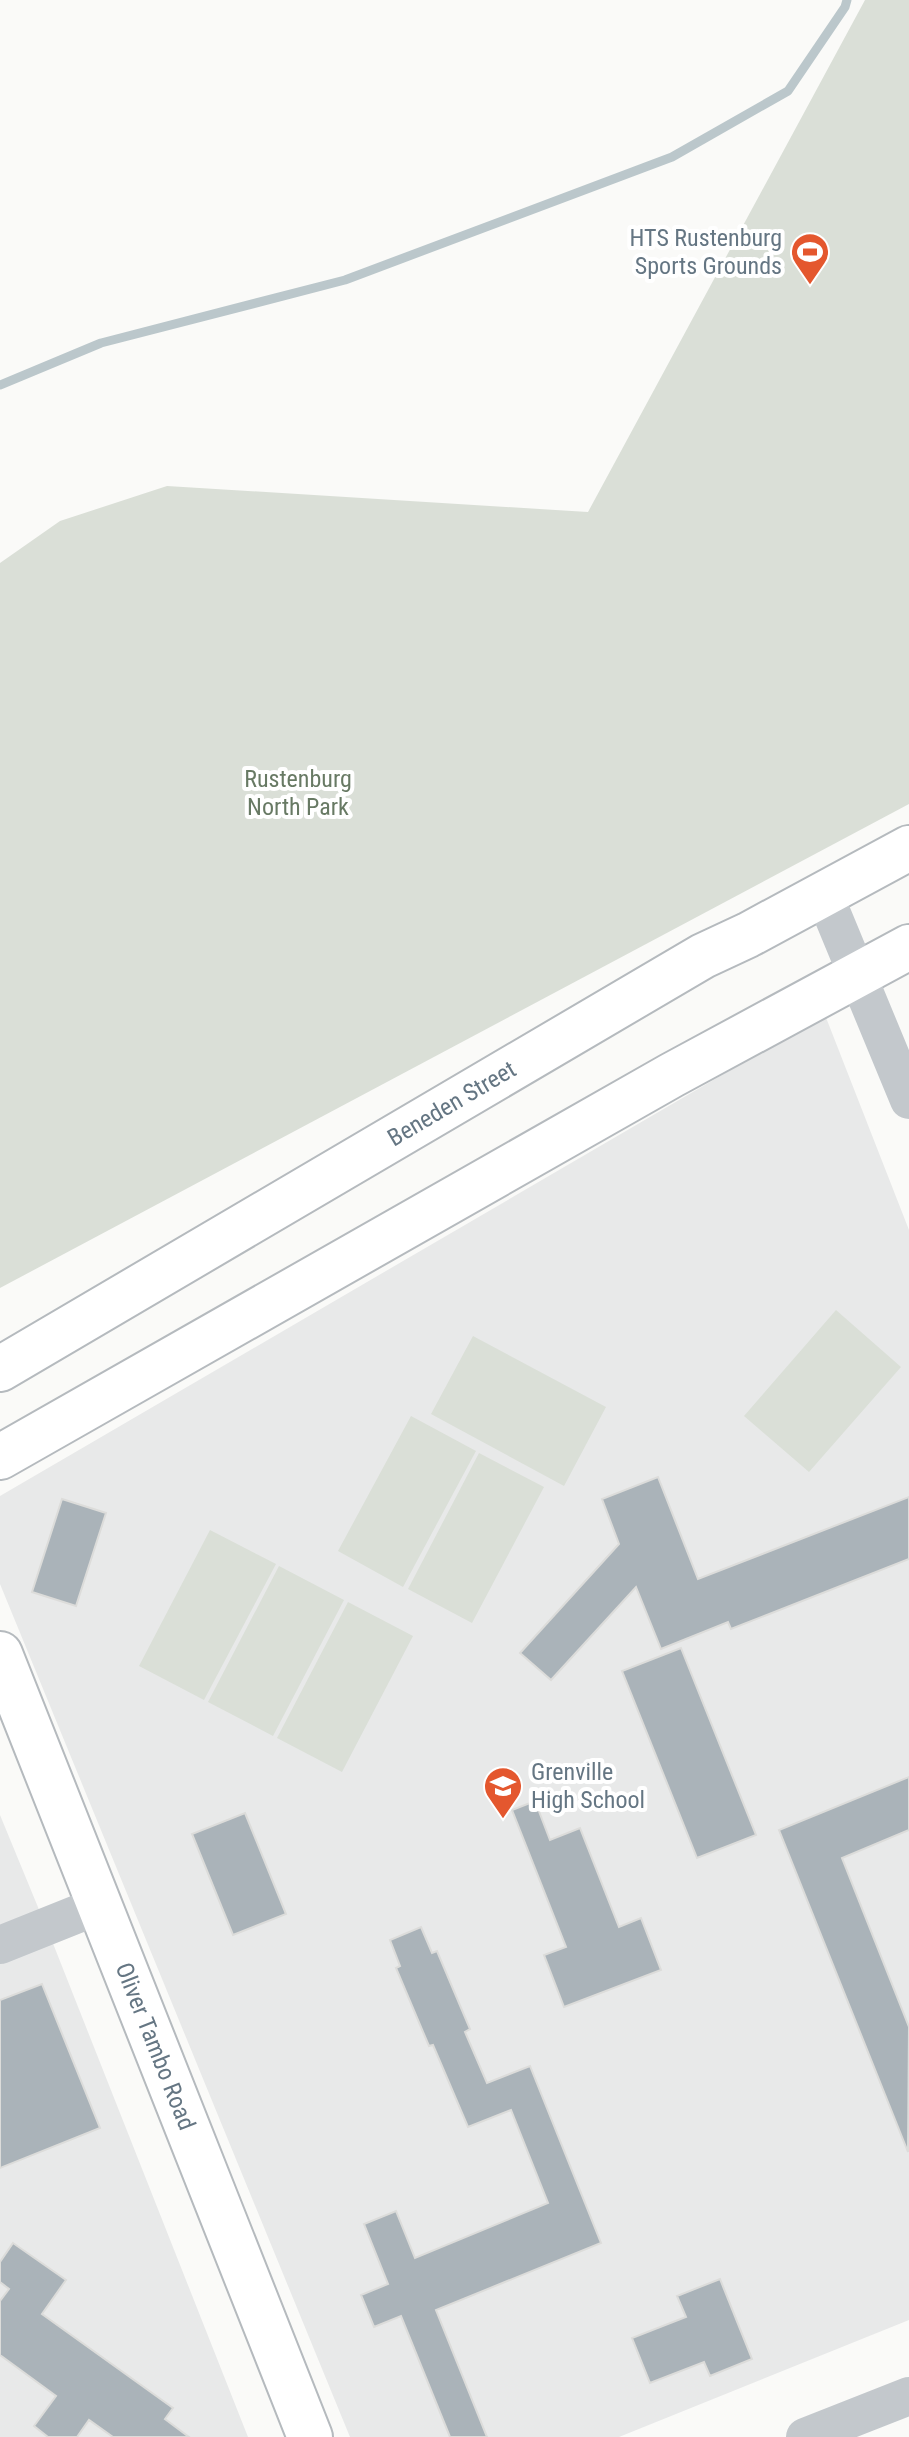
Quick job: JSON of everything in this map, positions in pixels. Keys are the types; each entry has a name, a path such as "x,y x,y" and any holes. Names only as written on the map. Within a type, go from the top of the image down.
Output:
{"main road":[{"name":"Beneden Street","path":"0,1369 689,964 909,848"},
{"path":"0,1457 672,1075 909,947"},
{"name":"Oliver Tambo Road","path":"0,1654 310,2437"}],"street":[{"path":"823,892 909,1100"},
{"path":"0,1945 100,1905"},
{"path":"805,2437 909,2396"}],"shaded area":[{"name":"Grenville High School","path":"825,1015 909,1230 909,2320 619,2437 350,2437 0,1584 0,1496"},
{"path":"0,1815 54,1946 248,2437 0,2437"}],"green space":[{"name":"Rustenburg North Park","path":"865,0 909,0 909,804 0,1288 0,563 60,521 167,486 588,512"},
{"path":"836,1310 901,1367 809,1472 744,1416"},
{"path":"473,1336 606,1407 564,1486 431,1414"},
{"path":"411,1416 476,1451 403,1587 338,1551"},
{"path":"479,1453 544,1487 472,1623 408,1589"},
{"path":"210,1530 276,1564 204,1700 139,1666"},
{"path":"279,1566 344,1600 273,1736 208,1702"},
{"path":"348,1602 413,1636 342,1772 277,1738"}],"building":[{"path":"658,1477 698,1579 909,1497 909,1559 731,1629 728,1622 661,1649 636,1587 551,1680 520,1653 619,1544 602,1499"},
{"path":"62,1499 106,1513 76,1606 32,1592"},
{"path":"681,1648 756,1835 697,1858 622,1671"},
{"path":"909,1777 909,1830 842,1858 909,2027 908,2152 779,1830"},
{"path":"535,1801 550,1840 580,1828 619,1927 641,1918 661,1970 564,2007 544,1955 566,1947 512,1810"},
{"path":"245,1813 286,1914 233,1935 192,1834"},
{"path":"421,1927 432,1953 437,1951 470,2029 465,2032 487,2083 530,2066 601,2243 436,2310 487,2437 450,2437 401,2316 374,2327 361,2295 388,2284 364,2224 396,2211 415,2258 548,2203 511,2110 468,2127 433,2045 429,2046 396,1968 400,1966 390,1940"},
{"path":"42,1984 100,2128 0,2168 0,2000"},
{"path":"13,2243 66,2280 42,2314 173,2408 165,2419 189,2437 113,2437 89,2420 77,2437 48,2437 34,2426 56,2396 0,2355 0,2301 9,2289 0,2282 0,2262"},
{"path":"720,2279 752,2359 710,2376 704,2362 650,2383 632,2338 686,2317 677,2296"}],"waterway":[{"path":"0,385 101,343 345,280 672,157 788,91 847,0"}],"place":[{"name":"HTS Rustenburg Sports Grounds","path":"810,286"},
{"name":"Grenville High School","path":"503,1820"}]}
